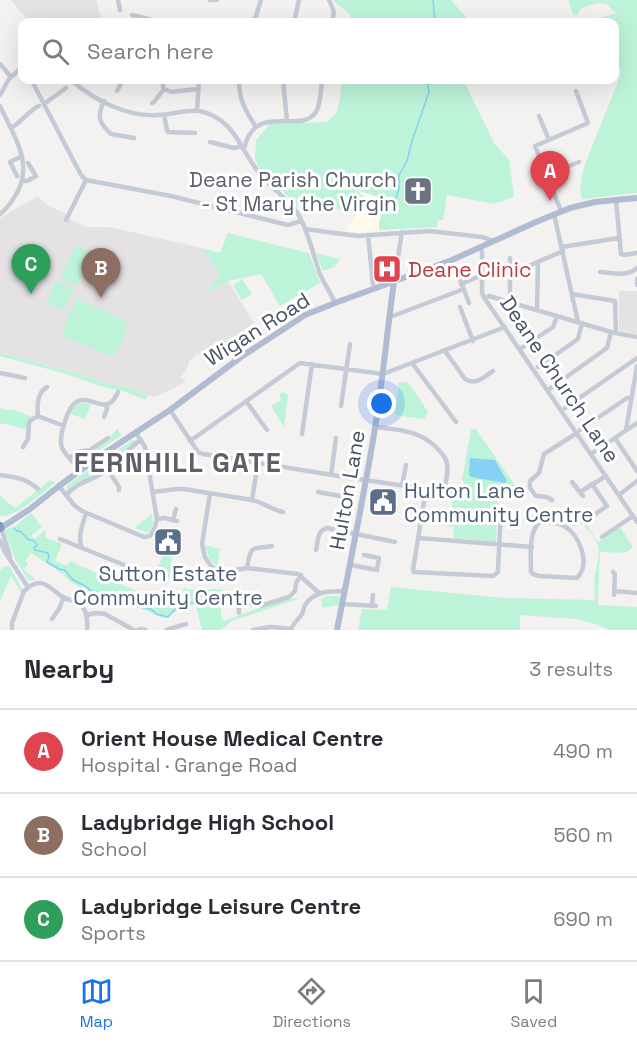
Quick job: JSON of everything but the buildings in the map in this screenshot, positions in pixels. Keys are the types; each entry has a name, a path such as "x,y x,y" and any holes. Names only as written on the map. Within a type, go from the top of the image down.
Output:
{"main road":[{"name":"Wigan Road","path":"0,527 26,512 80,470 170,410 239,358 309,313 452,260 557,213 584,204 637,198"},
{"name":"Hulton Lane","path":"338,630 375,427 394,282"}],"street":[{"path":"118,0 120,10"},
{"path":"210,0 217,0"},
{"path":"255,18 261,0"},
{"path":"295,18 299,0"},
{"path":"329,0 334,12 333,18"},
{"path":"132,15 144,18"},
{"path":"0,64 11,77"},
{"path":"0,95 11,77 18,71"},
{"path":"78,84 104,101 133,113 164,115 182,111 197,111 212,115 223,122 235,135 261,175 292,207 301,221 321,276 335,303"},
{"path":"117,91 121,84"},
{"path":"152,103 164,89 163,84"},
{"path":"197,111 198,84"},
{"path":"239,84 242,105 256,127"},
{"path":"283,84 287,121"},
{"path":"243,147 248,135 256,127 272,121 302,120 315,112 321,84"},
{"path":"34,86 41,105 86,180 161,194 288,225 301,221"},
{"path":"11,128 32,110 66,88"},
{"path":"164,89 171,92 197,89"},
{"path":"538,367 578,339 580,323 562,249 557,213 547,175 535,146 588,123 576,91"},
{"path":"104,101 99,116 108,132 134,138"},
{"path":"0,106 22,156 23,167 22,181 11,203 0,214"},
{"path":"164,115 168,132 195,133"},
{"path":"539,116 549,140"},
{"path":"0,126 7,122"},
{"path":"235,135 248,135"},
{"path":"210,142 234,148 243,147"},
{"path":"17,176 10,162 22,156"},
{"path":"547,175 579,162"},
{"path":"22,181 36,176 28,163"},
{"path":"66,220 86,180"},
{"path":"616,200 621,254 637,255"},
{"path":"305,229 353,236 430,231 485,237 494,241"},
{"path":"394,282 402,232"},
{"path":"368,236 370,273 373,284"},
{"path":"524,268 562,249 619,238"},
{"name":"Deane Church Lane","path":"480,247 484,298 579,431 591,454 637,522"},
{"path":"510,258 510,302"},
{"path":"537,310 538,262"},
{"path":"455,266 469,303"},
{"path":"603,273 636,274 637,285"},
{"path":"390,317 463,287 482,275"},
{"path":"548,390 607,348 614,332 615,301 572,294"},
{"path":"484,298 489,296 637,337"},
{"path":"460,307 473,341"},
{"path":"520,349 553,327 556,316"},
{"path":"190,441 298,364 383,374 505,327"},
{"path":"341,406 350,344"},
{"path":"445,351 469,382 476,382 493,371"},
{"path":"565,408 637,358"},
{"path":"412,363 456,422"},
{"path":"302,434 312,364"},
{"path":"626,430 637,366"},
{"path":"0,373 21,379"},
{"path":"38,416 38,400 44,386"},
{"path":"80,470 63,449 61,441 71,407 77,401 85,400 106,404 117,399 118,392"},
{"path":"552,500 547,497 539,498 532,492 529,485 531,479 539,473 544,454 627,398 632,398"},
{"path":"246,401 267,430"},
{"path":"106,404 107,414"},
{"path":"170,410 198,452 203,454 460,494"},
{"path":"26,446 29,423 32,419 38,416 64,426"},
{"path":"591,454 637,423"},
{"path":"375,427 412,432 433,444 447,462 444,492"},
{"path":"58,486 76,507 86,513 144,537 151,535 157,519 145,447 136,433"},
{"path":"69,458 77,452 88,451 92,445 108,438"},
{"path":"331,475 336,438"},
{"path":"615,438 637,471"},
{"path":"66,495 74,487 108,470 141,440"},
{"path":"252,500 258,462"},
{"path":"402,486 406,465"},
{"path":"108,470 119,487 118,490"},
{"path":"539,473 544,480"},
{"path":"0,476 22,478 38,489"},
{"path":"572,482 581,494 606,476"},
{"path":"619,495 637,481"},
{"path":"585,519 607,506 592,484"},
{"path":"153,492 180,488 258,501 275,511 283,512"},
{"path":"426,489 412,570 417,573 493,576 498,572 501,511"},
{"path":"318,492 344,496 337,530"},
{"path":"210,494 202,544 205,557 211,566 226,572 247,568 296,573 320,593"},
{"path":"157,519 175,521 176,509"},
{"path":"82,548 80,536 86,513"},
{"path":"602,537 633,516"},
{"path":"540,522 566,527 582,549 582,573 577,578 571,579 532,574 532,547 534,530 540,522"},
{"path":"317,524 322,530"},
{"path":"0,527 11,562"},
{"path":"319,547 319,535 327,528 395,542"},
{"path":"418,538 532,547"},
{"path":"60,539 166,582"},
{"path":"0,541 28,587"},
{"path":"247,568 249,555 253,549 272,546"},
{"path":"351,565 366,568 377,570 379,558 366,556 366,568"},
{"path":"616,573 614,593 637,593"},
{"path":"238,603 258,606 289,597 295,591 301,575"},
{"path":"12,630 12,623 21,597 28,587 39,583 48,585 64,597 79,604 87,615 87,630"},
{"path":"238,590 239,613"},
{"path":"253,630 271,627 291,630 306,603 320,593 344,591"},
{"path":"342,604 374,605 373,595"},
{"path":"52,620 64,597"},
{"path":"87,615 105,614 136,630 146,630"},
{"path":"166,630 186,624"}],"shaded area":[{"path":"11,0 96,0 101,18 26,18"},
{"path":"357,190 388,200 379,222 379,230 363,233 345,231 356,214 347,206"},
{"path":"38,196 47,205 86,227 109,227 202,248 220,274 208,293 228,281 254,323 204,359 198,353 188,363 181,377 186,382 155,397 124,386 103,383 79,374 0,353 0,218"},
{"path":"619,291 637,291 637,334 619,330"}],"green space":[{"path":"333,0 451,0 466,18 351,18"},
{"path":"568,0 637,0 637,193 582,199 580,190 584,167 617,84 619,84 621,69 619,70 619,18 600,18 617,13 607,4 598,3 581,8 578,14 573,14"},
{"path":"342,84 466,85 494,143 509,160 514,197 493,204 447,195 443,220 438,220 437,227 379,230 379,222 387,200 357,190 344,210 314,204 315,198 301,196 297,208 260,169 255,160 256,140 270,124 327,122 337,112"},
{"path":"357,191 369,200 357,212 349,206"},
{"path":"228,233 309,253 320,283 280,306 261,274 228,281 206,294 220,274 202,248 220,253"},
{"path":"76,245 92,253 76,286 60,278"},
{"path":"316,253 340,259 334,267 323,271"},
{"path":"242,279 252,294 242,300 233,286"},
{"path":"57,281 74,289 63,311 46,303"},
{"path":"76,299 128,322 124,332 126,333 115,357 61,336"},
{"path":"0,353 79,374 103,383 124,386 148,395 146,400 123,391 0,356"},
{"path":"399,382 409,383 428,412 424,419 395,415"},
{"path":"283,392 288,395 284,427 271,406 281,400 279,395"},
{"path":"79,403 91,404 85,419 71,414 73,408"},
{"path":"1,408 14,410 31,417 26,429 0,424"},
{"path":"117,429 122,435 80,463 74,458 77,453 88,452 109,438"},
{"path":"471,429 476,429 517,488 498,489 496,543 453,538 454,527 438,524 441,508 452,509 453,495 462,496 464,482 462,480"},
{"path":"133,440 137,440 113,463 108,456"},
{"path":"97,464 101,471 68,491 67,485"},
{"path":"50,480 55,483 29,504 14,513 0,516 0,496 15,508"},
{"path":"31,513 42,527 31,536 34,539 45,530 45,537 62,544 55,561 67,566 70,561 163,603 166,596 180,597 184,588 222,589 221,615 224,621 275,602 298,599 232,621 221,630 202,630 196,605 183,607 163,618 128,603 96,596 69,581 63,574 31,553 25,561 28,563 24,570 35,580 29,581 15,559 5,532"},
{"path":"152,514 153,524 148,533 134,528"},
{"path":"585,523 598,542 620,527 633,547 625,553 600,552 598,605 637,607 637,630 609,630 576,619 520,615 520,630 358,630 362,609 387,610 391,587 505,598 595,600 594,581 599,557 598,547 583,524"},
{"path":"205,545 220,549 217,567 209,558"},
{"path":"164,553 172,556 169,580 155,574"},
{"path":"5,566 10,567 22,589 21,592 11,576 0,601 0,570"},
{"path":"340,596 339,605 322,608 321,598"}],"water":[{"path":"470,458 495,460 507,481 505,483 471,477 469,475"}],"waterway":[{"path":"433,0 435,18"},
{"path":"395,201 399,188 399,175 407,161 429,92 428,84"},
{"path":"14,528 29,540 33,540 37,545 35,550 48,553 47,562 65,570 72,579 85,585 91,591 121,598 134,606 149,608 156,614 168,617 181,606 197,602"}],"place":[{"name":"Deane Parish Church - St Mary the Virgin","path":"418,191"},
{"name":"Orient House Medical Centre","path":"550,201"},
{"name":"Deane Clinic","path":"387,269"},
{"name":"Ladybridge Leisure Centre","path":"31,294"},
{"name":"Ladybridge High School","path":"101,298"},
{"name":"Hulton Lane Community Centre","path":"383,502"},
{"name":"Sutton Estate Community Centre","path":"168,542"}],"district":[{"name":"FERNHILL GATE","path":"178,462"}]}
